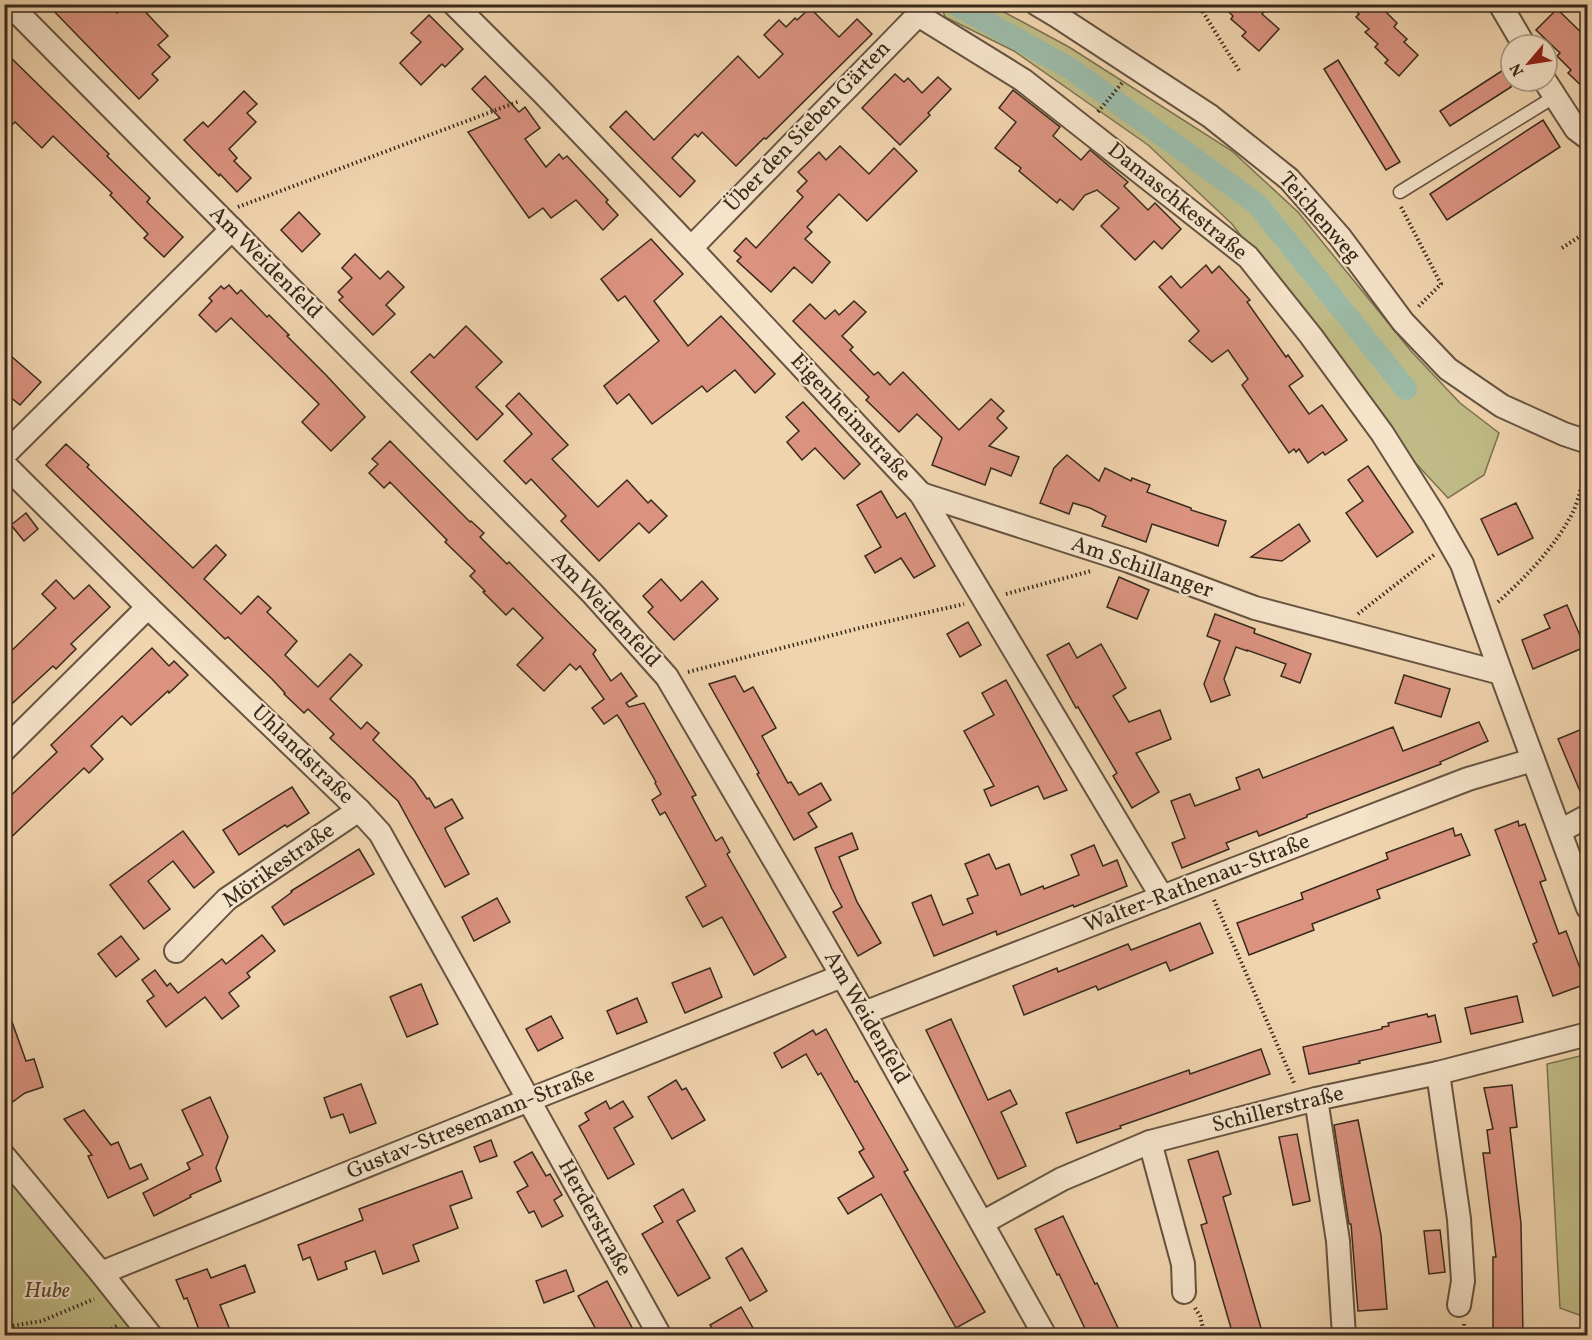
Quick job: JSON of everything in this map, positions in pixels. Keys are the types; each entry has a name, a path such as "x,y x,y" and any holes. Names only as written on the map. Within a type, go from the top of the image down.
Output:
{"street":[{"name":"Am Weidenfeld","path":"9,4 592,593 667,677 864,1013 1045,1335"},
{"name":"Eigenheimstraße","path":"454,4 542,92 691,248 921,494 1162,897"},
{"name":"Teichenweg","path":"1037,4 1060,10 1210,116 1288,179 1340,237 1403,322 1448,369 1502,406 1587,442"},
{"path":"1500,4 1517,33"},
{"name":"Über den Sieben Gärten","path":"691,248 920,11"},
{"name":"Damaschkestraße","path":"920,11 1023,81 1248,257 1311,336 1382,433 1462,564 1587,908"},
{"path":"1552,93 1576,129 1587,138"},
{"path":"4,455 225,222"},
{"name":"Uhlandstraße","path":"4,464 380,833 529,1100"},
{"name":"Am Schillanger","path":"921,494 1129,561 1255,608 1501,674"},
{"path":"4,750 148,607"},
{"name":"Walter-Rathenau-Straße","path":"864,1013 1468,779 1533,760"},
{"name":"Mörikestraße","path":"176,951 227,899 359,810"},
{"path":"1560,831 1587,816"},
{"name":"Gustav-Stresemann-Straße","path":"108,1282 529,1100 842,976"},
{"name":"Schillerstraße","path":"982,1223 1062,1179 1150,1142 1309,1101 1438,1073 1587,1034"},
{"path":"1438,1073 1459,1219 1463,1281 1459,1305"},
{"name":"Herderstraße","path":"529,1100 660,1335"},
{"path":"1309,1101 1338,1241 1344,1335"},
{"path":"1150,1142 1184,1264 1184,1292"},
{"path":"4,1156 151,1335"}],"lane":[{"path":"1400,192 1543,93"}],"path":[{"path":"1198,4 1240,72"},
{"path":"1102,108 1118,88"},
{"path":"225,222 542,92"},
{"path":"1400,192 1401,208 1441,284 1403,322"},
{"path":"1562,248 1587,231"},
{"path":"1510,591 1548,552 1573,511 1587,462"},
{"path":"1337,630 1449,543"},
{"path":"667,677 1096,570"},
{"path":"1206,880 1309,1101"},
{"path":"4,1327 42,1322 108,1282"}],"green space":[{"path":"947,5 991,5 1069,47 1232,151 1298,212 1411,351 1460,403 1499,433 1484,475 1448,498 1410,457 1232,224 1148,145 1014,51 945,17 943,11"},
{"path":"1588,1056 1587,1318 1560,1308 1547,1064"},
{"name":"Hube","path":"5,1172 140,1335 5,1335"}],"building":[{"path":"47,4 109,4 117,13 126,4 138,4 168,36 158,45 170,57 152,74 158,80 139,99"},
{"path":"1221,4 1271,4 1262,14 1279,29 1259,51 1242,36 1246,32 1231,19 1233,16"},
{"path":"1348,4 1378,4 1397,23 1394,27 1407,39 1404,42 1418,55 1399,76 1385,63 1388,60 1375,47 1378,44 1365,32 1369,29 1356,17 1359,14"},
{"path":"810,8 839,37 857,19 872,34 736,166 702,132 698,137 695,134 672,158 695,181 680,197 610,127 626,111 654,140 738,56 759,78 783,54 764,35 779,20 786,27"},
{"path":"1557,9 1587,38 1587,91 1568,73 1571,70 1559,58 1559,33 1539,33 1536,30"},
{"path":"429,15 463,49 445,67 442,64 421,85 400,63 421,42 411,33"},
{"path":"4,51 109,154 107,156 150,198 147,202 183,237 164,257 144,238 148,234 110,195 112,193 53,136 42,148 15,122 4,132"},
{"path":"1338,60 1400,162 1386,170 1324,69"},
{"path":"1499,73 1499,93 1502,93 1450,126 1440,111"},
{"path":"895,74 904,82 908,78 922,93 938,77 951,89 928,113 930,115 900,145 862,108"},
{"path":"485,76 519,112 525,107 540,128 525,139 546,167 559,154 563,159 567,156 608,200 606,202 618,215 603,230 576,200 551,218 543,208 529,218 468,132 500,118 472,89"},
{"path":"1013,90 1060,127 1053,136 1081,160 1090,150 1128,182 1124,186 1148,210 1155,203 1181,229 1162,249 1154,241 1135,260 1101,226 1119,208 1097,190 1085,195 1073,210 1060,199 1057,203 1019,171 1021,168 995,148 1016,122 999,108"},
{"path":"244,91 257,104 247,113 256,122 229,149 237,158 234,161 251,178 237,192 184,140 203,122 208,127"},
{"path":"1543,120 1560,147 1447,220 1430,194"},
{"path":"840,146 869,174 894,148 917,171 867,221 839,194 807,227 812,232 805,239 830,262 812,283 794,267 771,292 737,261 741,257 734,251 746,238 756,248 803,197 797,191 807,181 798,172 819,152 826,160"},
{"path":"299,212 320,234 302,252 281,230"},
{"path":"651,239 683,274 654,301 688,346 721,316 775,374 755,393 735,370 707,392 702,386 652,424 629,394 617,404 604,386 659,341 625,296 618,301 601,279"},
{"path":"355,254 380,279 388,271 404,287 386,305 395,314 373,335 339,300 343,297 338,292 352,278 342,268"},
{"path":"1206,265 1212,273 1219,266 1250,300 1247,302 1286,357 1288,355 1303,376 1289,386 1309,414 1322,405 1347,440 1325,455 1323,452 1308,463 1299,449 1296,452 1294,449 1289,453 1242,385 1248,379 1228,350 1212,362 1189,341 1199,331 1159,287 1171,276 1181,288"},
{"path":"229,285 237,294 241,290 267,317 269,315 365,417 331,451 302,422 319,404 231,318 216,332 199,315 212,301 209,298 221,286 224,289"},
{"path":"854,301 866,312 842,336 853,347 850,350 874,375 878,372 890,385 903,372 959,430 991,399 1004,411 997,418 1007,428 989,446 1019,457 1011,476 991,468 985,485 932,465 942,438 917,414 899,432 866,400 869,397 793,321 810,304 825,319 835,310 839,315"},
{"path":"466,326 502,362 476,387 503,414 477,440 411,372 430,354 434,358"},
{"path":"4,350 41,382 20,405 4,392"},
{"path":"519,393 568,445 552,459 598,507 627,480 648,503 651,500 667,516 649,533 639,523 599,561 561,521 566,516 531,479 526,484 504,461 532,434 506,406"},
{"path":"803,402 860,464 844,479 815,448 802,460 787,442 799,431 786,417"},
{"path":"390,441 470,522 484,533 480,537 507,564 509,562 596,650 593,654 611,681 621,673 637,696 626,703 629,707 644,703 696,795 692,797 716,841 722,837 730,852 727,854 786,957 754,975 722,917 703,927 686,897 706,886 665,812 660,815 652,800 661,794 620,719 617,715 604,724 592,708 604,699 580,666 576,670 570,664 544,691 517,665 543,638 513,608 506,615 470,576 475,571 445,542 447,540 390,482 384,488 369,473 378,464 372,459"},
{"path":"66,444 193,568 216,545 226,555 204,579 241,614 258,596 271,608 267,612 297,641 285,655 318,687 350,654 362,665 330,699 361,729 367,722 379,733 373,740 414,780 435,808 452,799 463,818 445,828 469,874 445,887 398,801 330,738 334,734 308,709 304,713 272,679 228,637 225,639 46,465"},
{"path":"1067,455 1099,481 1105,468 1131,481 1132,478 1150,485 1147,492 1226,521 1218,546 1152,524 1146,542 1102,526 1106,516 1090,508 1073,503 1069,514 1040,503 1054,468"},
{"path":"1368,466 1413,532 1377,557 1346,513 1363,501 1348,480"},
{"path":"881,491 897,518 905,513 935,566 914,578 901,558 875,573 865,556 881,547 857,505"},
{"path":"1516,503 1533,538 1498,555 1481,519"},
{"path":"26,513 38,529 24,541 11,525"},
{"path":"1299,524 1310,541 1282,561 1251,557"},
{"path":"1119,577 1149,590 1137,619 1107,607"},
{"path":"661,579 681,601 702,581 718,599 674,640 648,612 653,607 643,596"},
{"path":"56,580 74,599 89,585 110,607 71,644 76,649 56,669 53,666 4,711 4,670 12,663 6,656 56,608 42,594"},
{"path":"1567,605 1585,647 1533,669 1522,640 1550,628 1544,615"},
{"path":"1215,614 1255,629 1254,633 1311,654 1300,683 1281,676 1286,664 1236,647 1224,679 1230,695 1211,702 1204,684 1220,641 1207,636"},
{"path":"968,622 981,645 960,657 947,634"},
{"path":"1069,643 1077,658 1101,644 1126,688 1113,696 1129,722 1160,710 1171,739 1136,753 1159,792 1132,808 1113,776 1117,773 1078,707 1076,708 1047,655"},
{"path":"152,648 169,666 174,661 188,675 131,725 122,716 91,746 103,759 89,773 84,768 4,844 4,802 57,752 51,745"},
{"path":"1404,675 1450,689 1441,717 1395,703"},
{"path":"735,676 744,692 753,687 776,728 762,736 788,783 791,782 799,795 821,783 831,800 808,813 817,827 794,840 709,684"},
{"path":"1006,680 1067,790 1044,799 1038,786 991,806 984,790 994,786 964,731 994,715 982,693"},
{"path":"1479,722 1488,741 1440,762 1441,764 1307,815 1307,817 1259,836 1257,831 1226,843 1229,849 1182,868 1172,843 1185,838 1171,801 1190,794 1195,806 1240,789 1236,778 1259,769 1263,778 1393,727 1403,751"},
{"path":"1587,727 1587,803 1585,803 1558,739"},
{"path":"292,787 309,813 287,827 285,825 239,855 223,830"},
{"path":"1518,821 1519,826 1525,824 1546,880 1540,882 1559,934 1566,931 1586,984 1553,996 1533,944 1537,942 1495,830"},
{"path":"1453,828 1455,836 1461,834 1470,855 1377,890 1380,898 1312,924 1314,930 1249,955 1237,923 1303,899 1301,893 1388,859 1386,853"},
{"path":"183,831 214,872 194,888 173,861 148,881 170,909 144,929 110,885"},
{"path":"852,833 858,849 839,857 857,902 881,943 858,956 833,912 842,907 815,848"},
{"path":"1094,845 1103,866 1117,860 1127,886 997,935 996,931 934,956 912,903 931,895 943,925 973,913 967,899 978,895 965,864 989,854 996,869 1009,864 1021,895 1043,886 1044,889 1079,875 1071,855"},
{"path":"359,849 374,874 284,925 272,907 291,891"},
{"path":"497,898 510,922 474,941 462,917"},
{"path":"1200,923 1213,953 1170,971 1166,962 1098,990 1096,986 1024,1015 1013,986 1057,968 1058,972 1128,944 1131,950"},
{"path":"262,935 275,951 247,973 250,977 229,993 239,1006 222,1019 205,997 166,1027 147,1001 154,996 142,980 155,970 167,986 170,983 178,993 222,959 226,964"},
{"path":"121,936 139,959 116,977 98,954"},
{"path":"710,968 722,997 685,1013 672,983"},
{"path":"421,984 438,1024 407,1037 390,997"},
{"path":"1517,996 1523,1022 1471,1034 1465,1008"},
{"path":"637,998 647,1022 617,1034 607,1011"},
{"path":"4,1008 7,1008 26,1061 34,1059 43,1087 25,1093 4,1108"},
{"path":"1427,1014 1428,1017 1435,1015 1441,1042 1309,1074 1303,1047 1382,1029 1382,1027 1389,1026 1388,1023"},
{"path":"551,1016 563,1038 538,1051 526,1029"},
{"path":"951,1019 988,1100 1010,1090 1017,1104 1001,1112 1026,1166 998,1179 926,1030"},
{"path":"826,1029 908,1170 904,1172 985,1312 956,1328 881,1194 848,1214 838,1198 874,1177 859,1152 864,1149 821,1073 818,1075 806,1054 782,1068 774,1053 813,1030 816,1035"},
{"path":"1261,1049 1270,1074 1077,1143 1066,1113 1189,1070 1190,1074"},
{"path":"676,1080 682,1090 686,1088 705,1120 672,1139 648,1097"},
{"path":"361,1084 376,1123 350,1133 343,1114 331,1118 324,1098"},
{"path":"1512,1085 1517,1127 1510,1128 1521,1224 1523,1335 1493,1335 1493,1257 1496,1257 1483,1153 1490,1153 1487,1130 1493,1129 1484,1088"},
{"path":"210,1097 228,1137 216,1168 221,1181 190,1195 191,1197 154,1216 143,1193 190,1169 187,1163 203,1155 182,1110"},
{"path":"606,1101 610,1109 623,1101 633,1117 614,1128 634,1164 608,1179 579,1126 589,1120 585,1113"},
{"path":"84,1110 111,1145 118,1142 130,1169 141,1164 148,1179 108,1198 88,1156 92,1155 64,1119"},
{"path":"1358,1120 1381,1235 1387,1309 1358,1311 1351,1224 1349,1224 1334,1125"},
{"path":"1297,1134 1310,1201 1293,1205 1279,1137"},
{"path":"491,1140 497,1156 480,1162 474,1147"},
{"path":"1218,1151 1231,1194 1223,1197 1263,1335 1233,1335 1201,1225 1207,1223 1188,1160"},
{"path":"532,1152 546,1176 550,1174 562,1195 554,1200 563,1216 542,1227 534,1211 529,1213 517,1192 528,1186 514,1162"},
{"path":"462,1171 472,1198 450,1206 458,1228 413,1245 419,1261 383,1274 375,1251 345,1262 347,1269 318,1280 310,1257 303,1260 298,1245 363,1220 359,1209"},
{"path":"683,1189 695,1211 677,1221 710,1278 678,1296 642,1234 663,1222 654,1206"},
{"path":"1063,1216 1119,1330 1107,1335 1088,1335 1059,1274 1057,1275 1035,1229"},
{"path":"1440,1230 1445,1272 1429,1274 1424,1231"},
{"path":"742,1248 767,1291 750,1301 726,1258"},
{"path":"245,1265 255,1292 220,1305 232,1335 201,1335 187,1298 184,1299 176,1280 207,1269 211,1278"},
{"path":"566,1270 574,1291 544,1303 536,1281"},
{"path":"607,1281 636,1335 599,1335 578,1296"},
{"path":"741,1307 757,1335 716,1335 710,1325"}],"waterway":[{"path":"954,4 1071,69 1257,204 1406,389"}]}
